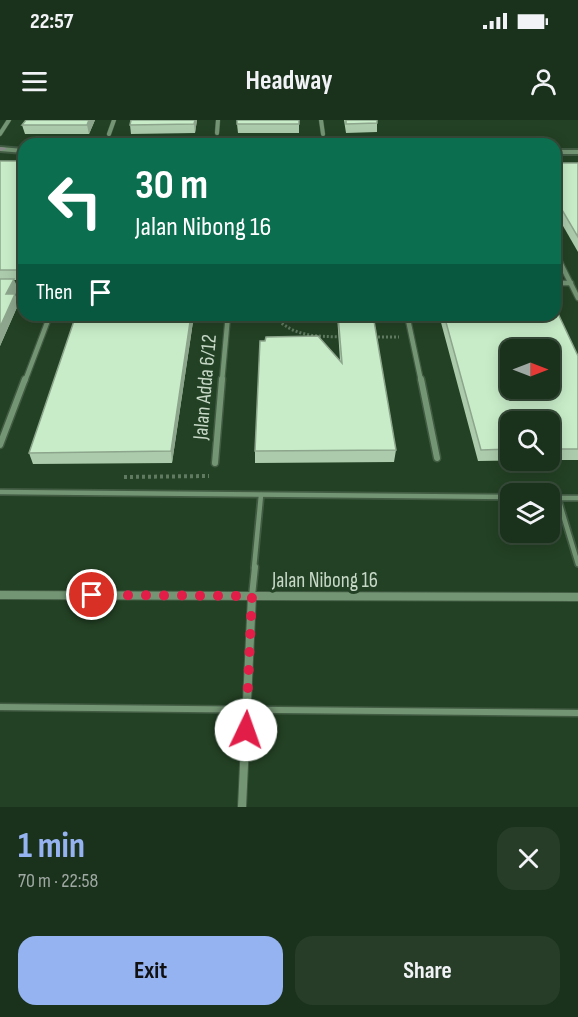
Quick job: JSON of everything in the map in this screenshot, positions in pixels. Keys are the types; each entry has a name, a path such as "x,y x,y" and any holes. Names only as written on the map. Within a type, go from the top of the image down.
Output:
{"street":[{"path":"0,134 9,120"},
{"path":"109,134 114,120"},
{"path":"217,133 218,120"},
{"path":"321,120 323,134"},
{"path":"1,151 18,151"},
{"path":"1,151 18,155"},
{"path":"561,152 578,152"},
{"path":"561,264 578,298"},
{"path":"561,283 571,283"},
{"path":"0,285 18,285"},
{"path":"0,445 48,321"},
{"name":"Jalan Adda 6/12","path":"215,463 227,321"},
{"path":"408,321 437,458"},
{"name":"Jalan Nibong 16","path":"0,595 578,597"},
{"path":"242,807 252,596"}],"lane":[{"path":"0,492 500,497"},
{"path":"252,596 261,495"},
{"path":"560,498 578,498"},
{"path":"560,505 578,564"},
{"path":"0,707 578,713"}],"path":[{"path":"278,321 283,328 294,333 308,336 342,337"},
{"path":"365,337 412,337"},
{"path":"120,477 215,476 215,463"}],"building":[{"path":"26,120 89,120 87,125 22,125"},
{"path":"131,120 195,120 194,124 130,125"},
{"path":"237,120 299,120 299,124 237,124"},
{"path":"346,120 377,120 377,123 346,124"},
{"path":"0,161 18,161 18,270 0,270"},
{"path":"561,163 578,163 578,237 561,208"},
{"path":"0,279 14,279 6,294 15,294 0,327"},
{"path":"561,320 578,356 578,449 560,449 560,411 500,411 500,449 481,450 446,321"},
{"path":"74,321 190,321 171,451 29,453"},
{"path":"338,321 374,321 396,450 255,451 260,341 265,341 266,337 318,336 342,363"}],"route":[{"path":"92,595 252,596 246,730"}]}
